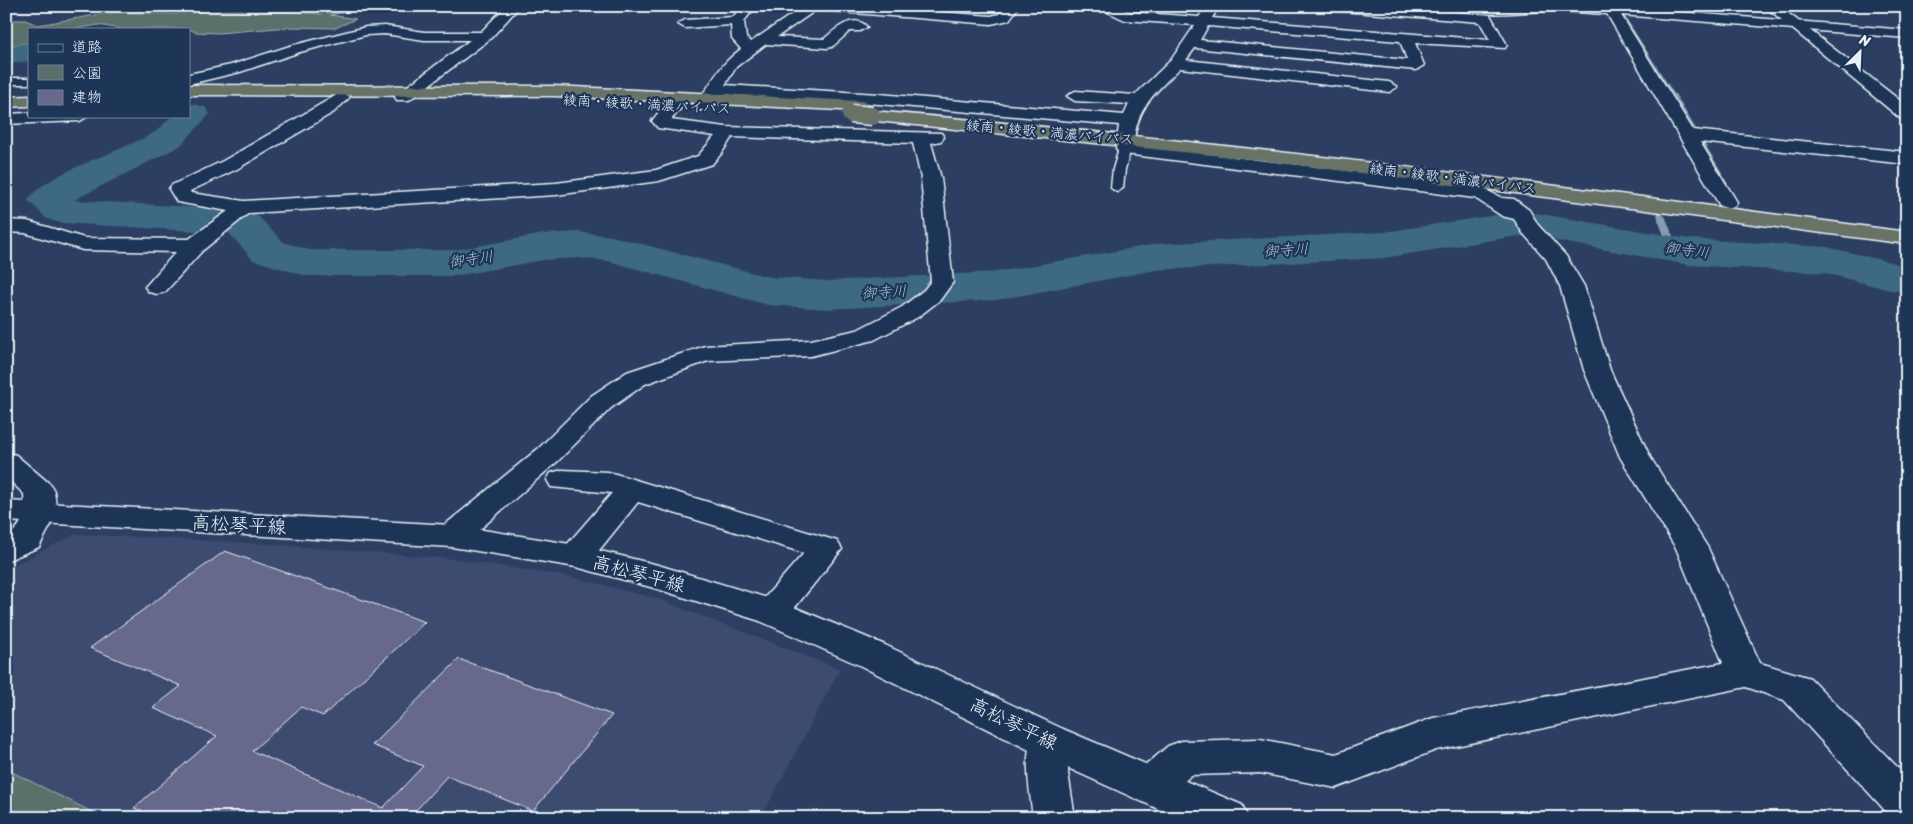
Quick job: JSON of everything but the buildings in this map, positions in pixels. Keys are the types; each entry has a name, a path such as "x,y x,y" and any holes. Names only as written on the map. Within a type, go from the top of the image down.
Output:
{"highway":[{"name":"綾南・綾歌・満濃バイパス","path":"190,90 342,97 408,93 676,104 708,97"},
{"name":"綾南・綾歌・満濃バイパス","path":"190,98 250,93 408,93 554,90 708,97 869,109 1446,165 1907,225"},
{"name":"綾南・綾歌・満濃バイパス","path":"1127,134 1907,238"}],"street":[{"path":"408,93 485,36 514,6"},
{"path":"684,24 737,21 750,6"},
{"path":"869,109 708,97 721,76 750,50 787,22 813,6 997,19 1004,17 1013,6"},
{"path":"1101,6 1125,16 1200,30 1325,58 1416,65 1409,44"},
{"path":"1213,6 1200,30 1176,63 1139,100 1127,134 1480,193 1525,221"},
{"path":"1200,30 1272,40 1500,45 1485,18 1398,9 1329,6"},
{"path":"1449,6 1496,10 1546,8 1670,14 1907,34"},
{"path":"1771,6 1907,115"},
{"path":"1613,12 1693,135 1727,202"},
{"path":"914,28 930,15"},
{"path":"737,21 739,39 750,50"},
{"path":"764,40 828,44 846,27 860,27"},
{"path":"190,80 235,69 295,49 366,31 385,30 424,36 485,36"},
{"path":"1322,79 1326,68 1325,58"},
{"path":"1176,63 1301,85 1322,79 1388,87"},
{"path":"1075,96 1139,100"},
{"path":"342,97 328,108 230,165 179,189 184,198 233,216 556,189 659,175 705,160 715,150 726,132"},
{"path":"452,536 549,454 601,402 636,378 705,354 811,348 865,335 910,312 937,289 928,137 726,132 664,124 661,121 676,104"},
{"path":"842,134 869,109"},
{"path":"6,119 30,118"},
{"path":"1693,135 1907,158"},
{"path":"1488,182 1488,190 1525,221 1555,256 1572,286 1597,370 1635,457 1692,548 1746,673"},
{"path":"157,287 194,246 233,216"},
{"path":"6,226 27,227 83,244 194,246"},
{"path":"6,461 39,491 41,513 28,539 6,550"},
{"path":"562,480 608,482 826,549 772,612"},
{"path":"576,556 632,489"},
{"name":"高松琴平線","path":"6,511 452,536 576,556 658,577 772,612 872,655 1049,741 1227,818"},
{"path":"1151,786 1182,758 1260,756 1336,770 1433,734 1746,673 1797,689 1907,805"},
{"path":"1049,741 1048,773 1054,818"}],"lane":[{"path":"6,81 28,80"},
{"path":"1117,188 1127,134"}],"shaded area":[{"path":"76,534 252,543 454,559 571,577 655,598 840,669 761,818 6,818 6,569"}],"green space":[{"path":"334,6 396,8 368,8 330,15 356,19 335,28 289,27 218,33 195,32 190,28 116,28 98,25 81,28 28,28 28,43 6,46 6,20 25,20 38,25 113,12 175,14 211,10 254,9 321,14"},
{"path":"6,769 104,818 6,818"}],"waterway":[{"path":"1622,16 1674,98"},
{"name":"御寺川","path":"6,55 28,52"},
{"path":"1673,96 1719,173"},
{"name":"御寺川","path":"190,117 193,114"},
{"name":"御寺川","path":"189,118 168,139 64,189 48,200 61,211 241,222 268,251 307,263 455,263 543,247 579,245 611,249 768,291 827,295 996,286 1156,257 1384,245 1445,237 1517,224 1541,226 1689,252 1827,260 1890,277 1907,279"},
{"path":"1660,215 1662,221"},
{"path":"1662,219 1674,250"}]}
